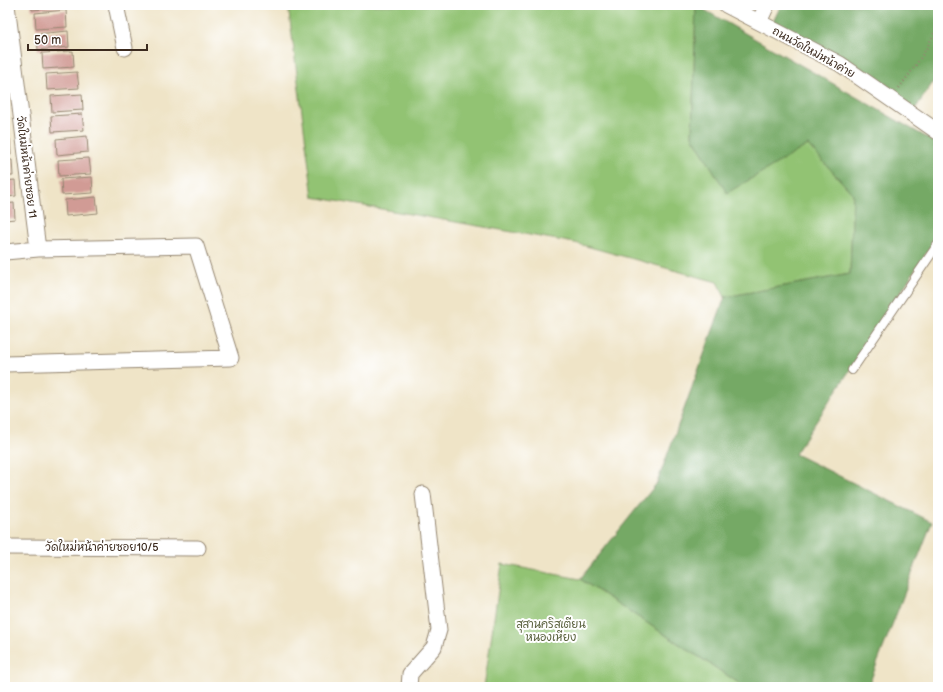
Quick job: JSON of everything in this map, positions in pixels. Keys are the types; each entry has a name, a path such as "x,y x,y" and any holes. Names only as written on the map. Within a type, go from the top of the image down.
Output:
{"street":[{"name":"วัดใหม่หน้าค่ายซอย 11","path":"7,5 38,249"},
{"path":"116,5 125,48"},
{"name":"ถนนวัดใหม่หน้าค่าย","path":"726,5 840,64 938,132"},
{"path":"760,22 767,5"},
{"path":"5,252 38,249 196,246 231,358 5,364"},
{"path":"409,687 410,674 434,647 439,630 423,494"},
{"name":"วัดใหม่หน้าค่ายซอย10/5","path":"5,547 198,548"}],"lane":[{"path":"852,370 938,244"}],"path":[{"path":"891,100 926,49 938,23"}],"green space":[{"path":"288,5 696,5 692,136 727,192 808,145 853,194 850,274 725,297 717,282 575,243 313,197"},
{"path":"696,5 938,144 938,235 795,454 932,522 868,687 745,687 580,579 657,483 725,297 850,274 853,194 808,145 727,193 692,136"},
{"path":"781,5 938,5 938,75 915,109 772,24"},
{"name":"สุสานคริสเตียน หนองเหียง","path":"502,564 580,579 745,687 484,687"}],"building":[{"path":"31,5 63,5 63,7 32,10"},
{"path":"66,10 67,27 36,29 35,13"},
{"path":"68,31 69,47 38,50 37,34"},
{"path":"73,51 74,67 43,69 42,53"},
{"path":"77,72 79,88 47,90 46,74"},
{"path":"82,94 83,110 52,112 51,96"},
{"path":"82,114 84,130 52,132 51,116"},
{"path":"5,117 8,117 9,133 5,133"},
{"path":"87,136 88,152 57,155 56,139"},
{"path":"5,139 10,139 11,155 5,155"},
{"path":"89,158 91,174 59,176 58,160"},
{"path":"5,160 12,160 13,176 5,176"},
{"path":"92,177 93,193 62,195 61,179"},
{"path":"15,180 16,196 5,197 5,181"},
{"path":"96,197 98,213 66,216 65,200"},
{"path":"14,203 15,219 5,220 5,204"}]}
